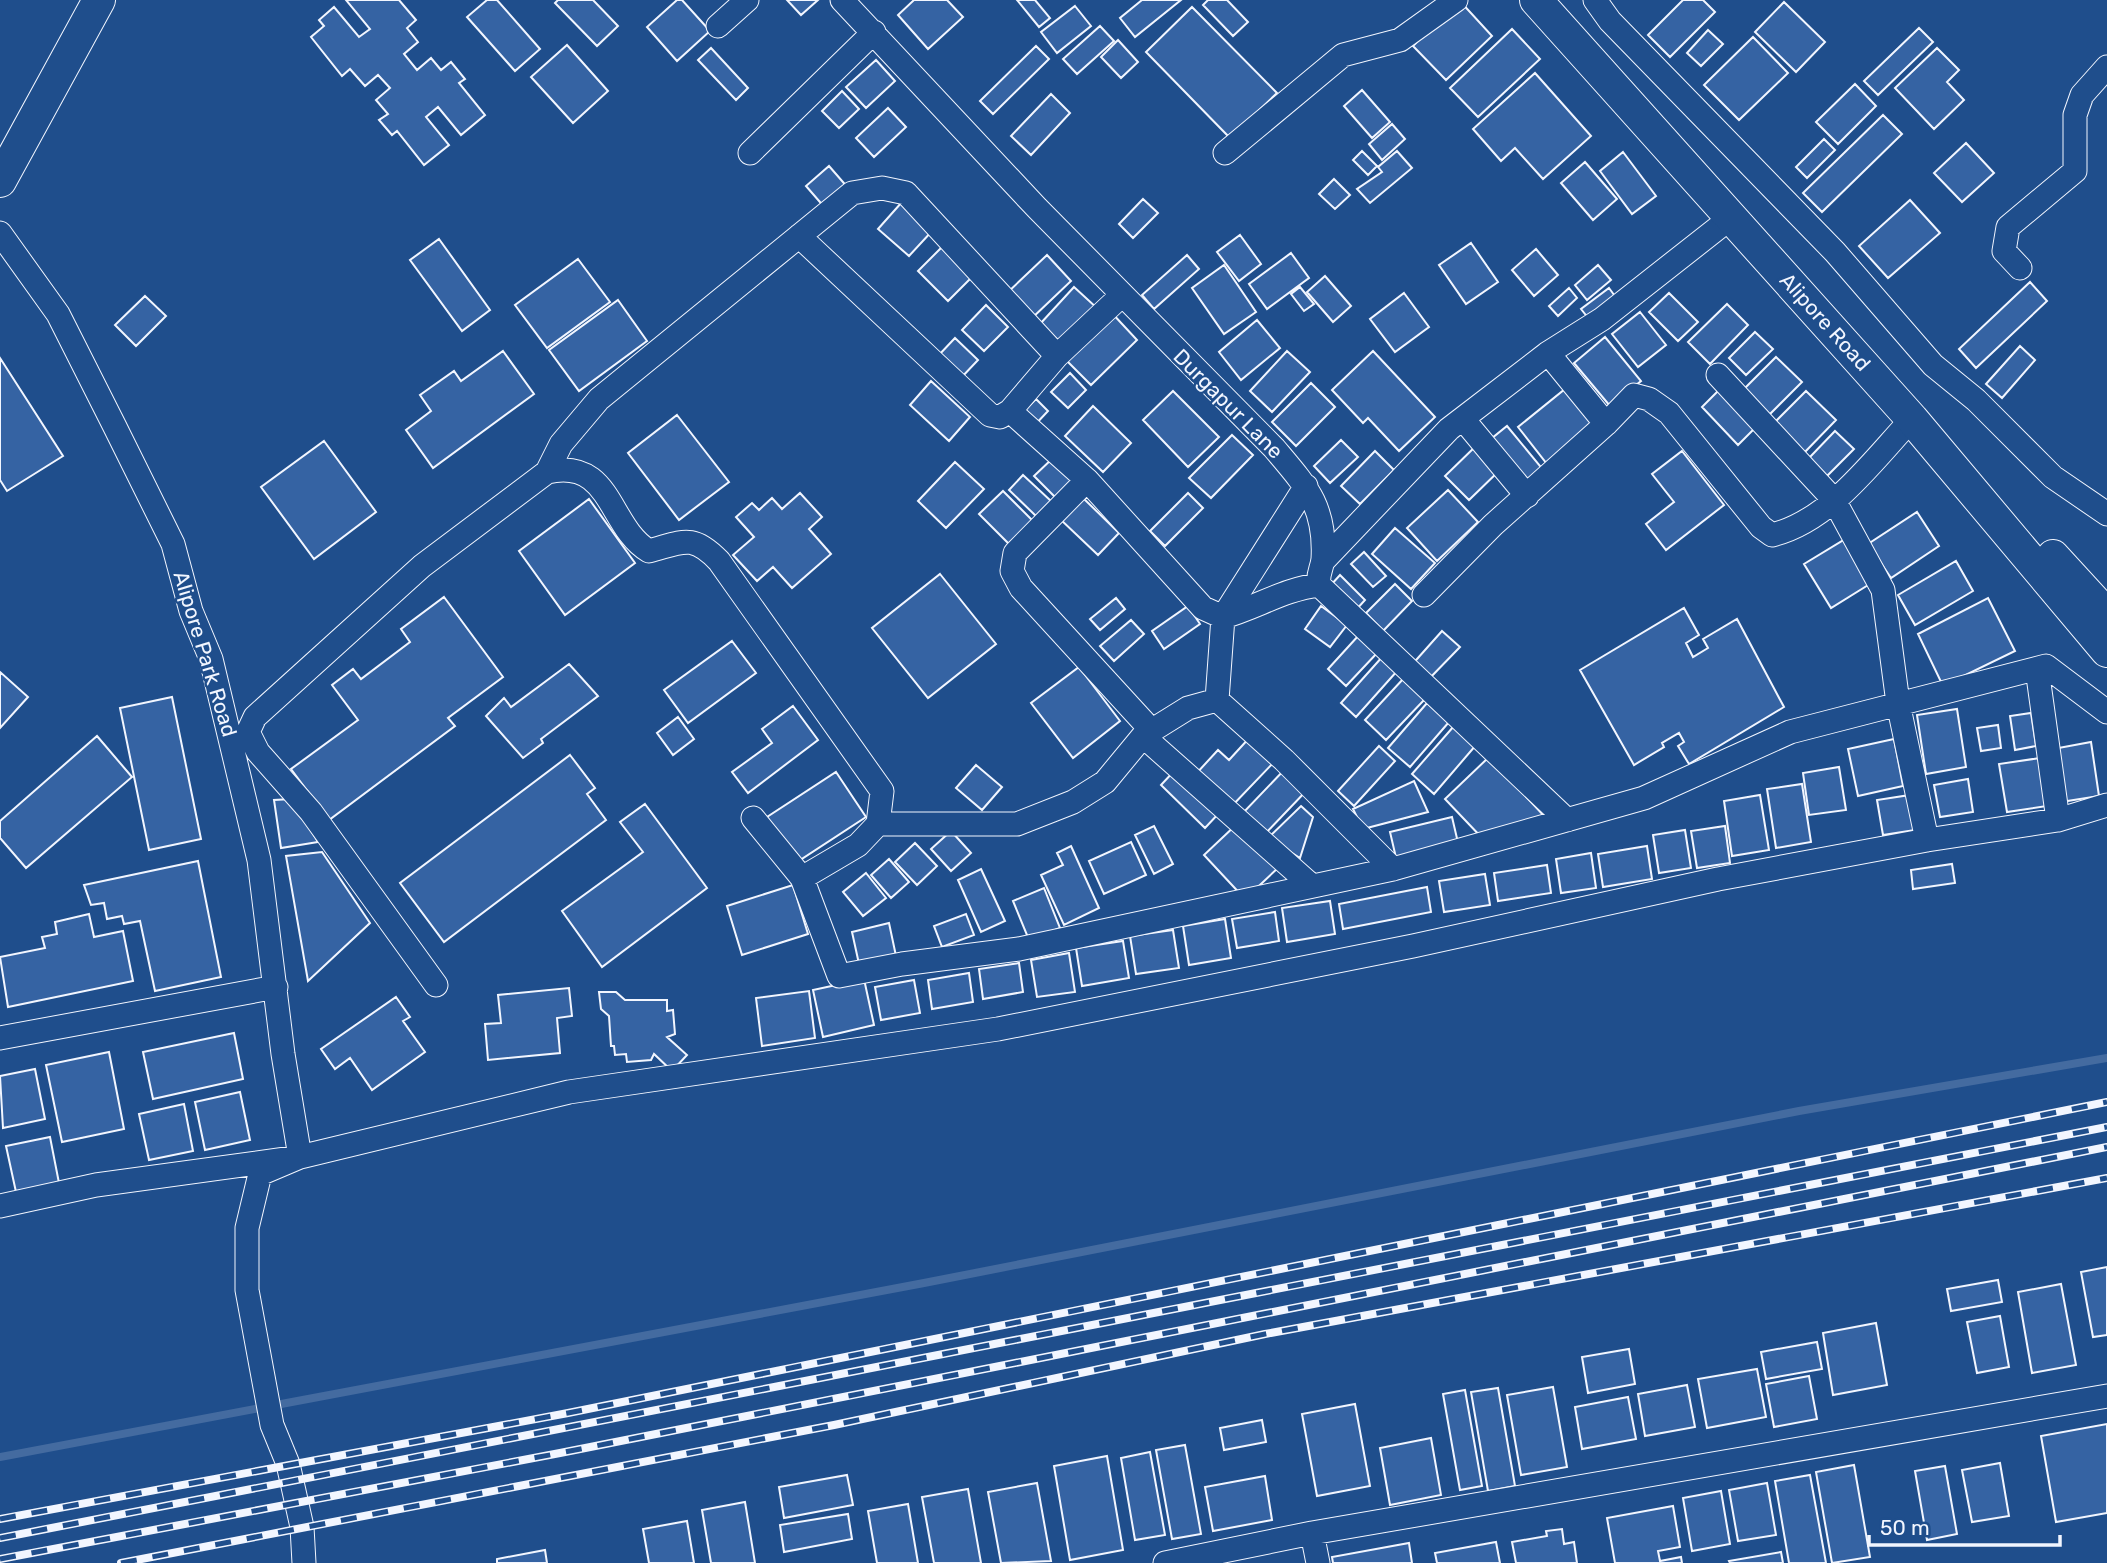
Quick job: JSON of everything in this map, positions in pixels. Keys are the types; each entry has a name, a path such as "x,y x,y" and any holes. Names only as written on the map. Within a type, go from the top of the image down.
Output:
{"main road":[{"path":"0,181 99,0"},
{"name":"Alipore Road","path":"1536,0 1733,216 1912,419 2107,651"},
{"name":"Alipore Road","path":"1549,0 2107,615"}],"street":[{"path":"718,26 747,0"},
{"name":"Durgapur Lane","path":"842,0 1121,296 1274,448 1306,486 1318,506 1323,561 1317,576 1319,585"},
{"path":"1225,153 1343,55 1400,40 1457,0"},
{"path":"1595,0 1610,21 1835,252 1933,365 1976,400 2053,477 2107,514"},
{"path":"750,153 874,32"},
{"path":"2020,268 2004,251 2008,227 2075,171 2075,115 2082,94 2107,67"},
{"path":"547,472 561,444 599,399 852,193 882,188 906,193 1057,356"},
{"path":"1323,561 1449,429 1548,353 1602,319 1733,216"},
{"name":"Alipore Park Road","path":"0,233 58,314 173,544 191,611 211,659 259,860 300,1157"},
{"path":"799,236 990,415 1000,417 1010,411 1057,356 1121,296"},
{"path":"1548,353 1606,424"},
{"path":"1718,375 1834,500 1883,590 1898,704 1927,840"},
{"path":"1424,595 1493,525 1606,424 1634,395 1649,399 1670,413 1761,527 1773,535 1790,531 1834,500 1912,419"},
{"path":"1010,411 1087,480 1203,608 1223,617 1243,612 1297,587 1319,585 1567,820"},
{"path":"1463,419 1527,496"},
{"path":"436,985 311,812 258,752 248,732 255,717 422,566 547,472 565,468 590,478 607,493 633,542 649,551 684,541 703,545 719,561 882,791 878,824 858,845 802,878"},
{"path":"1087,480 1015,553 1012,571 1021,588 1148,734 1311,885"},
{"path":"1217,700 1223,617 1306,486"},
{"path":"753,818 802,878 839,976 902,964 1018,949 1393,869 1644,798 1790,732 2046,667 2107,712"},
{"path":"2037,669 2058,820"},
{"path":"878,824 1017,824 1073,802 1105,782 1148,734 1188,708 1217,700"},
{"path":"1217,700 1284,760 1393,869"},
{"path":"0,1206 96,1185 300,1157 569,1092 998,1029 1413,946 1718,879 1927,840 2058,820 2107,805"},
{"path":"0,1038 276,987"},
{"path":"300,1157 260,1174 247,1228 245,1254 272,1425 288,1464 302,1527 304,1563"},
{"path":"1165,1563 1312,1534 2107,1396"},
{"path":"1312,1534 1318,1563"}],"building":[{"path":"346,0 399,0 416,20 407,28 418,42 404,54 417,70 431,58 441,70 451,62 465,79 459,83 485,115 461,135 438,107 426,117 449,145 424,165 397,131 392,135 379,120 388,114 376,100 390,88 378,75 365,86 350,69 342,76 311,37 324,26 319,20 334,7 359,37 370,29"},
{"path":"487,0 497,0 540,49 515,71 467,17"},
{"path":"558,0 593,0 618,26 597,46 555,3"},
{"path":"677,0 682,0 710,31 677,61 647,27"},
{"path":"787,0 818,0 801,15"},
{"path":"914,0 947,0 963,17 928,49 898,15"},
{"path":"1017,0 1035,0 1050,18 1039,27"},
{"path":"1142,0 1181,0 1135,37 1120,18"},
{"path":"1208,0 1227,0 1248,22 1233,36 1203,5"},
{"path":"1459,0 1492,36 1446,80 1413,46"},
{"path":"1683,0 1703,0 1715,12 1670,57 1648,35"},
{"path":"1784,2 1825,42 1796,72 1755,32"},
{"path":"1075,6 1091,26 1057,53 1041,32"},
{"path":"1192,7 1277,93 1230,138 1146,52"},
{"path":"1100,26 1114,41 1077,74 1063,59"},
{"path":"1919,28 1933,42 1878,95 1864,81"},
{"path":"1512,29 1540,59 1478,117 1450,88"},
{"path":"1708,30 1723,44 1701,66 1687,53"},
{"path":"1753,37 1788,73 1739,120 1704,85"},
{"path":"1118,40 1138,62 1121,78 1101,57"},
{"path":"567,45 608,91 573,123 531,77"},
{"path":"1036,46 1049,59 993,114 980,101"},
{"path":"711,48 748,88 736,100 698,60"},
{"path":"1937,48 1959,70 1947,82 1964,100 1934,129 1895,88"},
{"path":"876,60 895,81 866,108 846,87"},
{"path":"1535,73 1591,136 1543,179 1515,148 1501,161 1473,129"},
{"path":"1855,84 1876,106 1838,144 1816,122"},
{"path":"1362,90 1390,122 1372,138 1344,106"},
{"path":"842,91 859,109 839,128 822,111"},
{"path":"1051,94 1070,113 1031,155 1011,136"},
{"path":"888,108 906,127 874,157 856,138"},
{"path":"1883,115 1902,134 1822,212 1803,193"},
{"path":"1392,124 1405,139 1382,160 1369,144"},
{"path":"1824,139 1835,150 1807,178 1796,167"},
{"path":"1966,143 1994,173 1962,202 1934,173"},
{"path":"1362,151 1377,166 1368,175 1353,160"},
{"path":"1397,151 1412,168 1370,203 1357,189 1382,172 1378,167"},
{"path":"1623,152 1656,196 1632,214 1600,171"},
{"path":"1585,162 1617,199 1593,220 1561,183"},
{"path":"829,166 849,189 826,209 806,186"},
{"path":"1334,179 1350,195 1335,209 1319,194"},
{"path":"1143,199 1158,213 1133,238 1119,224"},
{"path":"1910,200 1940,233 1888,278 1859,246"},
{"path":"902,202 933,230 909,256 878,229"},
{"path":"1240,235 1261,264 1239,281 1217,252"},
{"path":"439,239 490,310 462,331 410,260"},
{"path":"1471,243 1498,282 1466,304 1439,265"},
{"path":"943,246 973,276 948,301 918,271"},
{"path":"1536,249 1558,275 1534,296 1512,270"},
{"path":"1291,253 1309,278 1267,309 1249,284"},
{"path":"1047,255 1071,281 1031,319 1007,293"},
{"path":"1187,255 1199,269 1154,309 1142,295"},
{"path":"578,259 610,302 547,348 515,305"},
{"path":"1224,265 1256,312 1224,334 1192,288"},
{"path":"1598,265 1611,280 1587,300 1575,285"},
{"path":"1325,276 1351,306 1333,322 1307,292"},
{"path":"2030,282 2047,301 1976,368 1959,349"},
{"path":"1074,287 1098,309 1064,346 1040,324"},
{"path":"1300,287 1314,304 1304,311 1291,294"},
{"path":"1569,288 1577,298 1558,316 1549,306"},
{"path":"1609,288 1617,299 1589,319 1581,309"},
{"path":"1404,293 1429,327 1395,352 1370,319"},
{"path":"1669,293 1698,322 1678,341 1649,312"},
{"path":"145,296 166,316 136,346 115,325"},
{"path":"618,300 647,341 579,391 549,350"},
{"path":"1727,304 1748,325 1710,364 1688,342"},
{"path":"986,305 1008,327 984,351 962,330"},
{"path":"1110,311 1137,340 1091,385 1063,357"},
{"path":"1640,312 1666,345 1638,367 1612,334"},
{"path":"1257,320 1280,348 1241,380 1219,352"},
{"path":"1755,332 1773,349 1746,375 1729,358"},
{"path":"1605,337 1641,381 1610,406 1574,363"},
{"path":"955,338 978,360 960,379 937,357"},
{"path":"2020,346 2035,360 2002,398 1986,384"},
{"path":"503,351 534,394 433,468 406,430 431,411 420,395 454,371 461,381"},
{"path":"1287,351 1310,372 1272,412 1250,391"},
{"path":"1373,351 1435,417 1399,451 1368,418 1363,423 1332,390"},
{"path":"1776,357 1802,382 1766,418 1740,393"},
{"path":"0,358 63,456 7,491 0,480"},
{"path":"1070,373 1086,390 1068,408 1051,392"},
{"path":"931,381 970,417 949,441 910,405"},
{"path":"1311,383 1335,407 1296,446 1272,422"},
{"path":"1570,385 1599,422 1547,464 1518,427"},
{"path":"1719,390 1755,428 1738,445 1702,407"},
{"path":"1173,391 1219,437 1188,467 1143,420"},
{"path":"1806,391 1836,420 1802,455 1772,425"},
{"path":"1036,399 1048,411 1032,428 1019,416"},
{"path":"1093,406 1131,443 1103,472 1065,436"},
{"path":"677,415 729,482 679,520 628,453"},
{"path":"1507,426 1545,472 1524,489 1486,443"},
{"path":"1835,431 1854,449 1827,476 1809,458"},
{"path":"1232,435 1253,455 1211,498 1189,478"},
{"path":"1341,440 1358,457 1330,483 1314,466"},
{"path":"324,441 376,512 314,559 261,487"},
{"path":"1478,444 1502,468 1469,500 1445,476"},
{"path":"1375,451 1394,470 1360,504 1341,486"},
{"path":"1682,451 1724,505 1666,550 1646,524 1674,502 1652,474"},
{"path":"1054,457 1081,485 1062,504 1034,476"},
{"path":"955,462 984,489 946,528 918,501"},
{"path":"1023,475 1051,501 1036,516 1009,490"},
{"path":"1448,490 1478,522 1437,561 1407,528"},
{"path":"1003,491 1034,522 1010,545 979,514"},
{"path":"800,493 822,517 809,529 831,554 792,588 773,567 757,581 733,555 754,537 736,517 752,503 759,510 772,498 782,509"},
{"path":"1188,493 1203,508 1165,546 1150,531"},
{"path":"1081,496 1119,533 1098,555 1060,519"},
{"path":"589,499 635,563 565,615 519,551"},
{"path":"1917,512 1939,546 1891,578 1868,544"},
{"path":"1395,528 1435,563 1411,589 1372,554"},
{"path":"1847,538 1873,582 1831,608 1804,564"},
{"path":"1364,552 1386,576 1373,587 1351,564"},
{"path":"1956,561 1973,591 1915,625 1898,595"},
{"path":"940,574 996,644 928,698 872,628"},
{"path":"1340,575 1365,600 1355,611 1330,586"},
{"path":"1395,584 1412,601 1383,631 1366,613"},
{"path":"444,597 503,677 448,718 455,726 329,820 291,769 358,720 332,685 353,669 361,679 410,642 401,629"},
{"path":"1116,598 1125,609 1100,630 1090,619"},
{"path":"1988,598 2015,651 1943,686 1918,634"},
{"path":"1188,606 1200,624 1164,649 1152,631"},
{"path":"1321,606 1347,625 1330,647 1305,629"},
{"path":"1684,608 1699,635 1686,643 1693,657 1708,648 1703,639 1737,619 1784,707 1689,764 1678,746 1684,742 1679,733 1662,743 1664,747 1634,765 1580,670"},
{"path":"1131,620 1144,634 1114,661 1100,646"},
{"path":"1442,631 1460,647 1425,683 1409,668"},
{"path":"1359,635 1378,652 1346,686 1328,669"},
{"path":"732,641 756,673 688,723 664,690"},
{"path":"1383,656 1398,670 1356,717 1341,703"},
{"path":"569,664 598,696 541,739 543,743 523,758 486,716 504,698 511,707"},
{"path":"1079,667 1120,721 1073,758 1031,703"},
{"path":"0,672 28,697 0,728"},
{"path":"1404,678 1425,699 1386,740 1365,720"},
{"path":"172,697 201,839 149,850 120,708"},
{"path":"1427,703 1449,722 1410,767 1388,748"},
{"path":"793,706 818,740 748,793 732,772 772,743 762,729"},
{"path":"1957,709 1966,767 1926,774 1917,715"},
{"path":"2031,713 2036,746 2015,750 2010,716"},
{"path":"678,717 694,739 673,755 657,733"},
{"path":"1998,725 2001,748 1981,751 1977,728"},
{"path":"1454,726 1476,745 1434,794 1412,774"},
{"path":"97,736 132,777 26,868 0,838 0,821"},
{"path":"1251,736 1276,760 1229,809 1194,776 1218,750 1229,760"},
{"path":"1894,739 1903,786 1858,796 1848,749"},
{"path":"2091,742 2099,796 2061,802 2053,749"},
{"path":"1379,746 1395,761 1354,806 1338,791"},
{"path":"570,755 595,788 587,794 606,820 444,942 400,883"},
{"path":"1489,757 1546,818 1484,840 1445,799"},
{"path":"2040,758 2047,806 2007,812 1999,764"},
{"path":"976,765 1002,787 982,810 956,788"},
{"path":"1287,767 1309,788 1263,836 1241,815"},
{"path":"1839,767 1846,810 1809,815 1803,773"},
{"path":"1176,769 1220,812 1205,828 1161,785"},
{"path":"836,772 866,817 797,862 767,817"},
{"path":"1968,779 1973,812 1940,817 1934,785"},
{"path":"1414,781 1428,812 1363,829 1353,809"},
{"path":"1802,784 1811,842 1776,848 1767,789"},
{"path":"1760,795 1769,850 1732,856 1724,801"},
{"path":"1910,795 1915,830 1883,835 1877,800"},
{"path":"292,799 318,842 281,848 274,800"},
{"path":"645,804 707,888 602,967 562,911 643,852 620,822"},
{"path":"1301,806 1313,817 1300,858 1268,838"},
{"path":"1452,817 1459,847 1397,862 1390,832"},
{"path":"1238,823 1279,867 1245,899 1204,855"},
{"path":"1154,826 1173,864 1154,874 1135,835"},
{"path":"1725,826 1730,863 1697,868 1691,831"},
{"path":"1685,830 1691,868 1659,873 1653,835"},
{"path":"951,831 971,853 951,871 931,849"},
{"path":"1131,842 1146,875 1104,894 1089,861"},
{"path":"915,843 937,866 917,885 895,862"},
{"path":"1071,846 1099,908 1064,925 1041,875 1063,865 1057,853"},
{"path":"1647,846 1652,879 1603,887 1598,854"},
{"path":"322,852 370,923 308,981 286,856"},
{"path":"1591,853 1596,888 1561,893 1556,859"},
{"path":"889,859 909,882 891,898 871,875"},
{"path":"198,861 221,977 155,991 140,921 124,924 122,916 107,919 104,903 91,905 84,885"},
{"path":"1952,864 1955,883 1913,889 1911,870"},
{"path":"1547,865 1551,893 1498,901 1494,873"},
{"path":"981,869 1005,921 981,932 958,880"},
{"path":"866,873 886,898 863,916 843,892"},
{"path":"1485,874 1490,905 1444,912 1439,881"},
{"path":"793,885 808,934 742,955 727,906"},
{"path":"1427,887 1431,912 1343,929 1339,904"},
{"path":"1044,888 1060,928 1029,940 1013,901"},
{"path":"1330,901 1335,934 1287,942 1282,908"},
{"path":"1275,912 1279,941 1237,948 1232,919"},
{"path":"89,914 94,937 123,931 133,981 8,1007 0,957 45,948 42,937 57,934 55,922"},
{"path":"966,914 974,935 942,947 934,926"},
{"path":"1225,919 1231,958 1189,965 1183,926"},
{"path":"889,923 896,956 859,964 852,932"},
{"path":"1173,930 1179,968 1136,974 1130,936"},
{"path":"1123,941 1129,978 1082,986 1076,948"},
{"path":"1069,953 1075,992 1037,997 1031,960"},
{"path":"1019,963 1023,992 983,999 979,969"},
{"path":"969,973 973,1002 932,1009 928,980"},
{"path":"864,979 874,1025 823,1037 813,990"},
{"path":"914,980 920,1013 881,1020 875,987"},
{"path":"569,988 572,1016 557,1018 560,1053 488,1060 485,1024 501,1023 498,995"},
{"path":"809,991 815,1038 762,1046 756,998"},
{"path":"599,992 616,992 625,1000 667,1000 667,1011 673,1010 675,1034 667,1037 687,1055 672,1071 654,1054 651,1060 627,1062 626,1054 615,1055 614,1046 611,1046 609,1016 601,1009"},
{"path":"396,997 410,1017 403,1021 425,1052 372,1090 350,1058 335,1069 321,1049"},
{"path":"234,1033 243,1079 153,1099 143,1052"},
{"path":"109,1052 124,1129 62,1142 46,1065"},
{"path":"35,1069 45,1119 3,1128 0,1076"},
{"path":"240,1092 250,1140 205,1150 195,1102"},
{"path":"184,1104 193,1151 149,1160 139,1114"},
{"path":"50,1137 59,1183 16,1192 6,1146"},
{"path":"2107,1267 2107,1335 2093,1337 2081,1272"},
{"path":"1998,1280 2002,1302 1951,1311 1947,1289"},
{"path":"2061,1284 2076,1365 2032,1373 2018,1292"},
{"path":"2000,1316 2009,1367 1977,1373 1967,1322"},
{"path":"1876,1323 1887,1385 1833,1395 1823,1333"},
{"path":"1817,1342 1822,1369 1766,1379 1761,1352"},
{"path":"1629,1349 1635,1384 1588,1393 1582,1357"},
{"path":"1757,1369 1766,1417 1707,1428 1698,1379"},
{"path":"1809,1376 1817,1419 1774,1427 1766,1384"},
{"path":"1687,1385 1695,1427 1645,1436 1638,1394"},
{"path":"1553,1387 1567,1467 1521,1475 1507,1395"},
{"path":"1498,1388 1515,1486 1488,1491 1471,1392"},
{"path":"1465,1390 1482,1486 1460,1490 1443,1394"},
{"path":"1628,1397 1636,1439 1582,1449 1575,1407"},
{"path":"1355,1404 1370,1486 1317,1496 1302,1414"},
{"path":"1262,1420 1266,1442 1224,1450 1220,1428"},
{"path":"2107,1424 2107,1513 2056,1522 2041,1436"},
{"path":"1431,1438 1441,1495 1390,1505 1380,1448"},
{"path":"1185,1445 1201,1534 1172,1539 1156,1450"},
{"path":"1150,1452 1165,1535 1135,1540 1121,1458"},
{"path":"1107,1456 1123,1550 1070,1560 1054,1466"},
{"path":"2000,1463 2009,1516 1972,1522 1962,1470"},
{"path":"1854,1465 1870,1557 1832,1563 1816,1472"},
{"path":"1945,1466 1957,1534 1927,1540 1915,1471"},
{"path":"847,1475 853,1505 784,1518 779,1487"},
{"path":"1810,1475 1826,1563 1789,1563 1775,1481"},
{"path":"1265,1476 1272,1520 1213,1531 1205,1487"},
{"path":"1037,1483 1051,1561 1001,1563 988,1492"},
{"path":"1767,1483 1776,1535 1738,1541 1729,1490"},
{"path":"968,1489 981,1563 934,1563 922,1497"},
{"path":"1721,1491 1730,1544 1692,1551 1683,1498"},
{"path":"745,1502 755,1563 711,1563 702,1510"},
{"path":"908,1504 918,1563 877,1563 868,1511"},
{"path":"1673,1506 1680,1547 1658,1551 1660,1561 1681,1557 1682,1563 1615,1563 1607,1518"},
{"path":"848,1514 852,1539 784,1552 780,1525"},
{"path":"687,1521 694,1563 649,1563 643,1529"},
{"path":"1562,1529 1564,1544 1574,1542 1577,1563 1516,1563 1512,1542 1547,1536 1546,1531"},
{"path":"1496,1542 1500,1563 1437,1563 1435,1553"},
{"path":"1409,1543 1412,1563 1333,1563 1332,1557"},
{"path":"545,1550 547,1563 497,1563 497,1559"},
{"path":"1781,1552 1783,1563 1729,1561"}],"waterway":[{"path":"0,1457 924,1283 1799,1111 2107,1058"}],"railway":[{"path":"0,1519 568,1413 2107,1102"},
{"path":"0,1538 2107,1127"},
{"path":"0,1559 560,1453 2107,1147"},
{"path":"121,1563 834,1425 1265,1334 2107,1178"}]}
